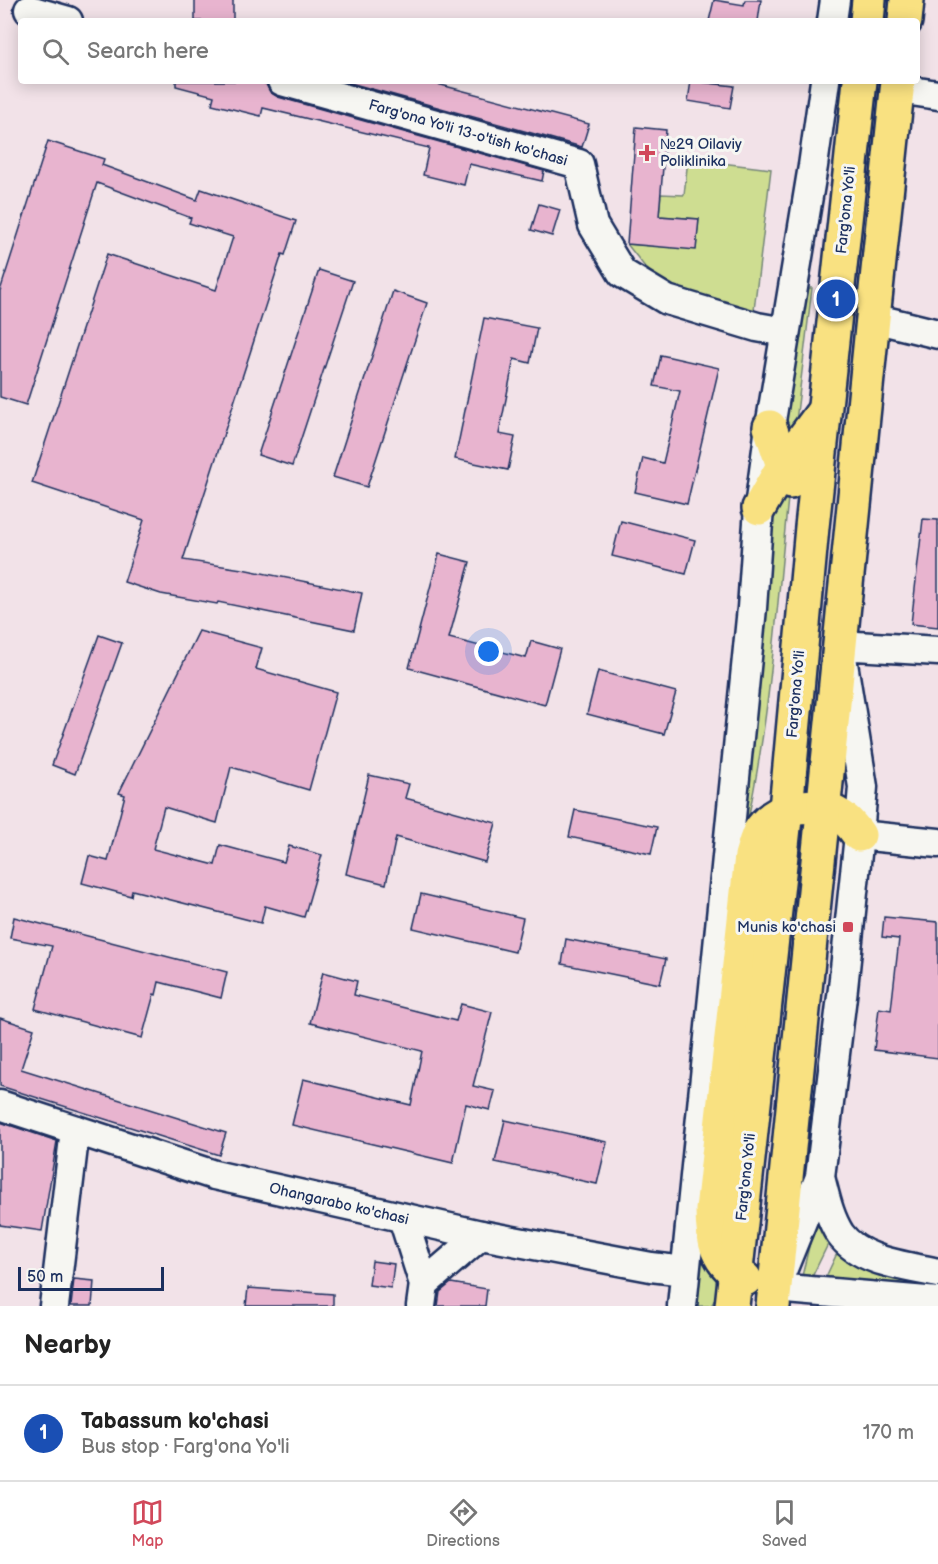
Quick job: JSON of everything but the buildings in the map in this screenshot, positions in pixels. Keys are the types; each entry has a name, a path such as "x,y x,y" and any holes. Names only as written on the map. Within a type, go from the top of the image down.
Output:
{"main road":[{"path":"867,18 869,0"},
{"path":"905,18 908,0"},
{"name":"Farg'ona Yo'li","path":"732,1296 786,809 812,527 860,84"},
{"path":"859,835 847,820 823,809 809,806 786,809 771,818 759,831 751,856 712,1210 701,1226 717,1250 732,1296 754,1283 774,1297 823,809 873,318 898,85"},
{"path":"759,508 783,466 825,411"},
{"path":"770,427 783,466 812,527"}],"street":[{"path":"832,18 835,0"},
{"path":"29,10 57,18"},
{"name":"Farg'ona Yo'li 13-o'tish ko'chasi","path":"293,84 579,164 593,225 622,273 668,300 757,327 785,332"},
{"path":"682,1306 685,1271 701,1226 759,508 825,84"},
{"path":"898,85 938,95"},
{"path":"873,318 938,334"},
{"path":"938,651 840,645 863,787 859,835 820,1177 774,1297 938,1302"},
{"path":"859,835 938,843"},
{"name":"Ohangarabo ko'chasi","path":"0,1105 214,1175 481,1234 651,1267 685,1271"},
{"path":"54,1306 75,1130"},
{"path":"820,1177 830,1213 847,1241 872,1256 938,1274"},
{"path":"403,1218 423,1295"},
{"path":"423,1295 481,1234"}],"green space":[{"path":"688,159 771,169 754,310 672,291 645,267 627,244 696,249 699,219 659,216 661,194 684,195"},
{"path":"807,288 812,288 794,438 783,441 792,353"},
{"path":"777,493 788,498 762,743 747,824 741,821 774,497"},
{"path":"817,1213 830,1240 811,1279 802,1276"},
{"path":"840,1247 915,1280 904,1290 824,1281"},
{"path":"700,1248 714,1268 718,1283 711,1306 696,1306"}],"place":[{"name":"№29 Oilaviy Poliklinika","path":"647,153"},
{"name":"Tabassum ko'chasi","path":"836,299"},
{"name":"Munis ko'chasi","path":"848,927"}]}
